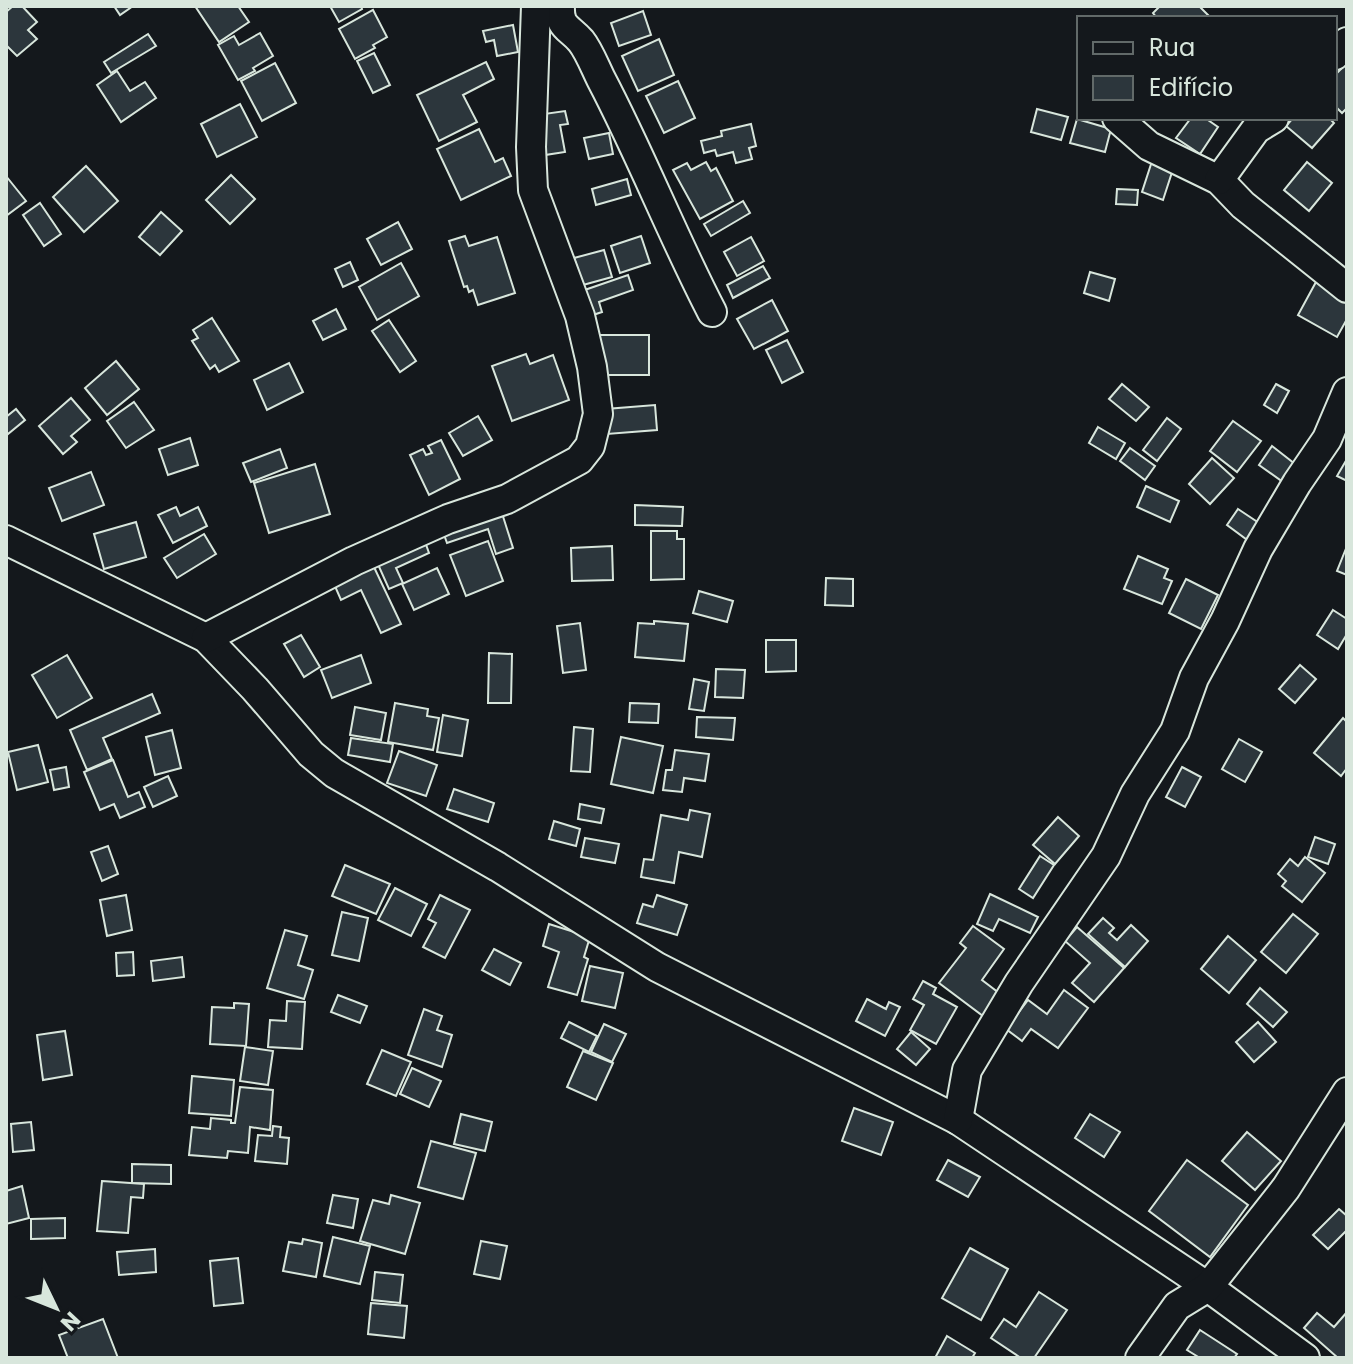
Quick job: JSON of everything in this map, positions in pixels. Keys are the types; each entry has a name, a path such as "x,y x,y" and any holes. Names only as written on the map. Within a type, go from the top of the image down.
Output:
{"street":[{"path":"206,638 354,561 448,519 507,499 579,460 590,446 598,414 592,367 580,316 533,190 531,147 536,6"},
{"path":"560,6 560,16 568,31 581,41 603,82 712,312"},
{"path":"1119,120 1149,146 1219,180 1243,205 1347,288"},
{"path":"1219,180 1256,129 1271,120"},
{"path":"958,1120 967,1070 1019,983 1106,856 1135,794 1175,731 1194,678 1225,621 1258,549 1327,439 1347,392"},
{"path":"6,540 206,638 311,754 334,773 498,867 657,967 958,1120 1208,1287 1305,1358"},
{"path":"1140,1358 1177,1306 1208,1287 1286,1188 1347,1092"}],"building":[{"path":"13,6 22,6 37,22 28,30 37,39 17,56 6,45 6,12"},
{"path":"114,6 133,6 120,15"},
{"path":"195,6 238,6 249,22 219,42"},
{"path":"330,6 361,6 362,9 339,22"},
{"path":"1160,6 1199,6 1209,16 1155,16 1153,13"},
{"path":"373,10 387,37 355,59 339,29"},
{"path":"643,11 651,35 619,46 611,23"},
{"path":"513,25 518,52 497,56 494,40 486,42 483,31"},
{"path":"260,33 273,56 238,80 218,45 234,36 239,45"},
{"path":"148,34 156,46 111,73 104,62"},
{"path":"659,39 674,75 638,91 622,56"},
{"path":"374,53 390,85 373,93 357,61"},
{"path":"1347,53 1347,108 1342,113 1337,108 1337,73 1342,68 1337,63"},
{"path":"486,62 494,79 463,95 477,122 439,141 417,95"},
{"path":"275,63 296,103 262,121 241,81"},
{"path":"117,71 130,91 145,82 156,98 121,122 97,85"},
{"path":"678,81 695,118 664,133 646,96"},
{"path":"240,104 257,137 217,157 201,124"},
{"path":"1037,109 1068,117 1061,140 1031,132"},
{"path":"565,111 568,124 560,125 565,152 545,155 537,115"},
{"path":"1077,119 1111,129 1105,152 1070,143"},
{"path":"1190,120 1208,120 1218,127 1200,154 1176,138"},
{"path":"1291,120 1331,120 1334,123 1312,148 1286,126"},
{"path":"751,124 756,146 749,148 752,159 736,163 733,152 717,156 715,150 704,153 701,141 722,136 721,131"},
{"path":"479,129 495,162 503,158 511,176 461,200 437,149"},
{"path":"609,133 613,154 589,159 584,138"},
{"path":"1153,158 1174,166 1163,200 1142,192"},
{"path":"706,162 711,171 716,168 733,201 700,219 673,170 687,163 691,170"},
{"path":"1307,162 1332,183 1309,211 1284,190"},
{"path":"86,166 118,201 84,232 53,197"},
{"path":"231,175 255,199 230,224 206,200"},
{"path":"6,176 26,201 6,216"},
{"path":"627,179 631,195 596,205 592,189"},
{"path":"1117,189 1138,190 1137,205 1116,204"},
{"path":"743,201 750,213 711,236 704,224"},
{"path":"40,203 61,234 44,246 23,215"},
{"path":"161,212 182,231 160,255 139,237"},
{"path":"398,222 412,249 381,265 367,239"},
{"path":"465,236 469,246 497,237 515,293 478,305 473,290 469,292 467,286 464,287 449,241"},
{"path":"641,236 650,263 620,273 611,246"},
{"path":"751,237 764,261 737,276 724,252"},
{"path":"604,250 612,277 583,285 574,258"},
{"path":"350,262 358,280 343,287 335,269"},
{"path":"401,263 419,296 377,320 359,287"},
{"path":"763,266 770,278 733,298 727,285"},
{"path":"1090,272 1115,279 1109,301 1084,293"},
{"path":"628,275 633,290 599,302 602,312 584,318 576,293"},
{"path":"1316,282 1347,300 1347,319 1337,337 1298,315"},
{"path":"772,300 788,331 754,349 737,319"},
{"path":"336,309 346,329 323,340 313,321"},
{"path":"212,318 239,361 219,372 215,365 210,369 192,341 198,338 193,330"},
{"path":"389,320 416,361 400,372 372,331"},
{"path":"599,335 649,335 649,375 598,375"},
{"path":"787,340 803,372 782,383 766,350"},
{"path":"526,354 530,364 553,355 569,400 512,421 492,366"},
{"path":"116,361 139,389 107,415 85,388"},
{"path":"289,363 303,392 267,410 254,380"},
{"path":"1122,384 1149,407 1136,421 1109,399"},
{"path":"1276,384 1289,391 1277,413 1264,405"},
{"path":"71,398 90,420 71,436 77,442 63,454 39,426"},
{"path":"134,402 154,430 126,448 107,421"},
{"path":"655,405 657,430 607,434 606,409"},
{"path":"16,409 25,420 8,434 6,417"},
{"path":"478,416 492,440 463,456 449,433"},
{"path":"1167,418 1181,429 1157,461 1143,450"},
{"path":"1233,421 1261,441 1237,472 1210,451"},
{"path":"1098,427 1125,443 1116,459 1089,443"},
{"path":"190,438 198,465 168,475 159,449"},
{"path":"441,440 460,479 429,495 410,455 423,449 426,455 432,453 428,446"},
{"path":"1272,446 1295,464 1283,482 1259,465"},
{"path":"1130,448 1155,466 1145,480 1120,461"},
{"path":"280,449 287,468 251,482 243,463"},
{"path":"1212,458 1234,478 1210,504 1189,484"},
{"path":"1347,459 1347,481 1337,476"},
{"path":"315,464 330,514 269,533 254,483"},
{"path":"91,472 104,505 62,521 49,488"},
{"path":"1146,486 1179,501 1170,522 1137,507"},
{"path":"635,505 683,507 682,526 635,525"},
{"path":"176,507 180,516 198,507 207,526 173,543 158,515"},
{"path":"1238,509 1262,525 1250,542 1227,525"},
{"path":"501,510 513,548 496,554 488,529 447,543 442,529"},
{"path":"136,522 146,557 104,569 94,534"},
{"path":"651,531 677,531 677,539 684,539 684,579 651,580"},
{"path":"204,534 216,554 177,578 164,558"},
{"path":"424,539 429,553 396,568 403,583 389,589 376,560"},
{"path":"488,541 503,581 466,596 450,555"},
{"path":"612,546 613,580 572,581 571,548"},
{"path":"1347,546 1347,575 1337,571"},
{"path":"1138,556 1168,569 1164,578 1172,581 1162,604 1124,589"},
{"path":"373,565 401,624 381,633 361,590 341,600 334,584"},
{"path":"437,568 449,594 414,610 402,584"},
{"path":"826,578 853,579 853,606 825,605"},
{"path":"1186,579 1218,595 1201,629 1169,613"},
{"path":"699,591 733,601 727,622 693,613"},
{"path":"1333,610 1347,619 1347,634 1338,649 1317,635"},
{"path":"654,621 688,624 684,661 635,657 638,623 654,624"},
{"path":"580,623 586,670 563,673 557,626"},
{"path":"301,635 320,667 304,677 284,644"},
{"path":"766,640 796,640 796,671 766,672"},
{"path":"489,653 512,654 511,703 488,703"},
{"path":"67,655 92,698 57,718 32,675"},
{"path":"361,655 371,683 332,698 321,670"},
{"path":"1300,665 1316,679 1295,703 1279,689"},
{"path":"716,669 745,670 743,698 715,697"},
{"path":"694,679 709,682 704,711 689,709"},
{"path":"152,694 160,713 103,738 112,759 87,770 70,730"},
{"path":"395,703 428,709 427,716 439,718 433,750 388,742"},
{"path":"630,703 659,704 658,723 629,722"},
{"path":"355,707 386,713 381,740 350,735"},
{"path":"443,715 468,720 462,756 437,752"},
{"path":"697,717 735,718 733,740 696,737"},
{"path":"1343,718 1347,722 1347,768 1341,776 1314,753"},
{"path":"574,727 593,729 590,772 571,771"},
{"path":"172,730 181,768 155,775 146,737"},
{"path":"621,737 663,746 653,793 611,784"},
{"path":"351,738 393,744 390,762 348,755"},
{"path":"1239,739 1262,752 1245,782 1222,769"},
{"path":"38,745 48,782 17,790 8,752"},
{"path":"675,750 709,754 705,781 684,778 682,792 663,790 666,770 672,770"},
{"path":"399,751 437,765 426,796 387,783"},
{"path":"113,760 128,797 139,792 145,807 120,818 114,804 100,810 84,772"},
{"path":"66,767 69,787 54,790 50,770"},
{"path":"1182,767 1201,777 1185,807 1166,797"},
{"path":"168,776 177,796 153,807 144,787"},
{"path":"454,789 494,803 488,822 447,809"},
{"path":"580,804 604,809 601,823 578,819"},
{"path":"690,810 710,814 702,857 679,852 674,883 641,877 644,859 653,860 661,815 688,820"},
{"path":"1058,817 1079,836 1055,864 1033,845"},
{"path":"554,821 580,829 576,846 549,839"},
{"path":"1315,837 1335,844 1328,864 1308,857"},
{"path":"585,838 619,844 615,863 581,857"},
{"path":"108,846 118,874 102,881 91,852"},
{"path":"1040,856 1054,865 1033,898 1019,889"},
{"path":"1305,857 1325,873 1302,902 1282,886 1286,881 1278,874 1290,859 1298,866"},
{"path":"345,865 390,884 376,914 332,896"},
{"path":"395,888 427,904 411,936 378,920"},
{"path":"990,894 1038,917 1030,933 999,919 993,931 977,924"},
{"path":"126,895 132,930 107,936 100,900"},
{"path":"440,895 470,910 445,958 423,947 436,923 428,919"},
{"path":"657,895 687,905 677,935 637,923 643,904 653,907"},
{"path":"342,912 368,918 359,961 332,955"},
{"path":"1293,914 1318,934 1286,973 1261,952"},
{"path":"1103,918 1114,928 1109,933 1117,940 1131,925 1148,941 1125,967 1088,934"},
{"path":"549,924 590,937 584,957 588,959 577,995 548,987 559,952 543,946"},
{"path":"973,926 1004,949 982,980 999,993 983,1016 939,983 966,948 960,943"},
{"path":"1077,927 1124,968 1094,1002 1072,983 1090,963 1065,941"},
{"path":"285,930 307,936 298,965 313,970 304,999 267,988"},
{"path":"1228,936 1256,960 1229,993 1201,969"},
{"path":"494,949 521,963 510,985 482,970"},
{"path":"133,952 134,975 117,976 116,953"},
{"path":"182,957 184,977 153,981 151,961"},
{"path":"590,966 623,973 615,1008 582,1001"},
{"path":"923,981 936,988 933,994 957,1007 936,1044 910,1030 924,1005 913,999"},
{"path":"1260,988 1287,1012 1273,1027 1247,1004"},
{"path":"1064,990 1088,1008 1058,1048 1031,1029 1022,1041 1006,1029 1028,1000 1047,1014"},
{"path":"338,995 367,1006 360,1023 331,1012"},
{"path":"867,999 886,1009 889,1002 900,1007 885,1036 856,1021"},
{"path":"287,1001 305,1002 302,1049 268,1047 270,1020 286,1021"},
{"path":"234,1003 249,1004 246,1046 210,1044 212,1007 234,1008"},
{"path":"424,1009 442,1016 437,1030 452,1035 442,1067 408,1055"},
{"path":"569,1022 597,1036 589,1052 561,1038"},
{"path":"1258,1022 1276,1042 1254,1062 1236,1042"},
{"path":"604,1024 626,1034 612,1062 591,1052"},
{"path":"65,1031 72,1075 43,1080 37,1035"},
{"path":"911,1032 930,1049 916,1065 897,1049"},
{"path":"245,1047 273,1051 268,1085 240,1081"},
{"path":"382,1050 411,1062 396,1096 367,1084"},
{"path":"583,1051 613,1063 596,1100 567,1087"},
{"path":"412,1068 441,1081 429,1107 400,1094"},
{"path":"192,1076 234,1080 231,1116 189,1113"},
{"path":"240,1087 273,1090 270,1130 250,1127 248,1153 228,1151 227,1158 189,1155 192,1127 210,1129 211,1118 235,1123"},
{"path":"854,1108 893,1122 881,1155 842,1141"},
{"path":"461,1114 492,1122 485,1151 454,1144"},
{"path":"1090,1114 1120,1132 1104,1157 1075,1138"},
{"path":"31,1122 34,1150 13,1152 11,1124"},
{"path":"273,1126 281,1127 280,1137 289,1138 287,1164 255,1161 258,1135 272,1136"},
{"path":"1247,1132 1281,1161 1255,1190 1222,1161"},
{"path":"431,1141 476,1153 463,1199 418,1187"},
{"path":"948,1160 980,1177 968,1197 937,1180"},
{"path":"1187,1160 1248,1205 1210,1257 1149,1211"},
{"path":"132,1164 171,1165 171,1184 132,1183"},
{"path":"102,1181 144,1184 143,1198 131,1197 128,1233 97,1231"},
{"path":"22,1186 29,1218 6,1224 6,1191"},
{"path":"333,1195 358,1199 353,1228 327,1223"},
{"path":"391,1195 420,1203 405,1254 360,1241 373,1200 389,1204"},
{"path":"1339,1209 1347,1216 1347,1230 1328,1249 1313,1235"},
{"path":"65,1218 65,1238 31,1239 31,1219"},
{"path":"333,1237 370,1246 360,1284 324,1276"},
{"path":"303,1239 322,1243 316,1277 283,1271 289,1242 302,1244"},
{"path":"481,1241 507,1246 500,1279 474,1274"},
{"path":"970,1248 1008,1269 981,1320 942,1298"},
{"path":"155,1249 156,1272 119,1275 117,1252"},
{"path":"238,1258 243,1303 214,1306 210,1261"},
{"path":"375,1272 403,1275 400,1303 372,1300"},
{"path":"1039,1292 1067,1310 1034,1358 1021,1358 991,1338 1004,1319 1016,1327"},
{"path":"371,1303 407,1306 404,1338 368,1334"},
{"path":"1347,1312 1347,1358 1338,1358 1304,1328 1317,1313 1334,1327"},
{"path":"103,1319 118,1358 68,1358 59,1335"},
{"path":"1200,1330 1237,1354 1234,1358 1200,1358 1187,1350"},
{"path":"947,1336 975,1353 972,1358 935,1358"}]}
